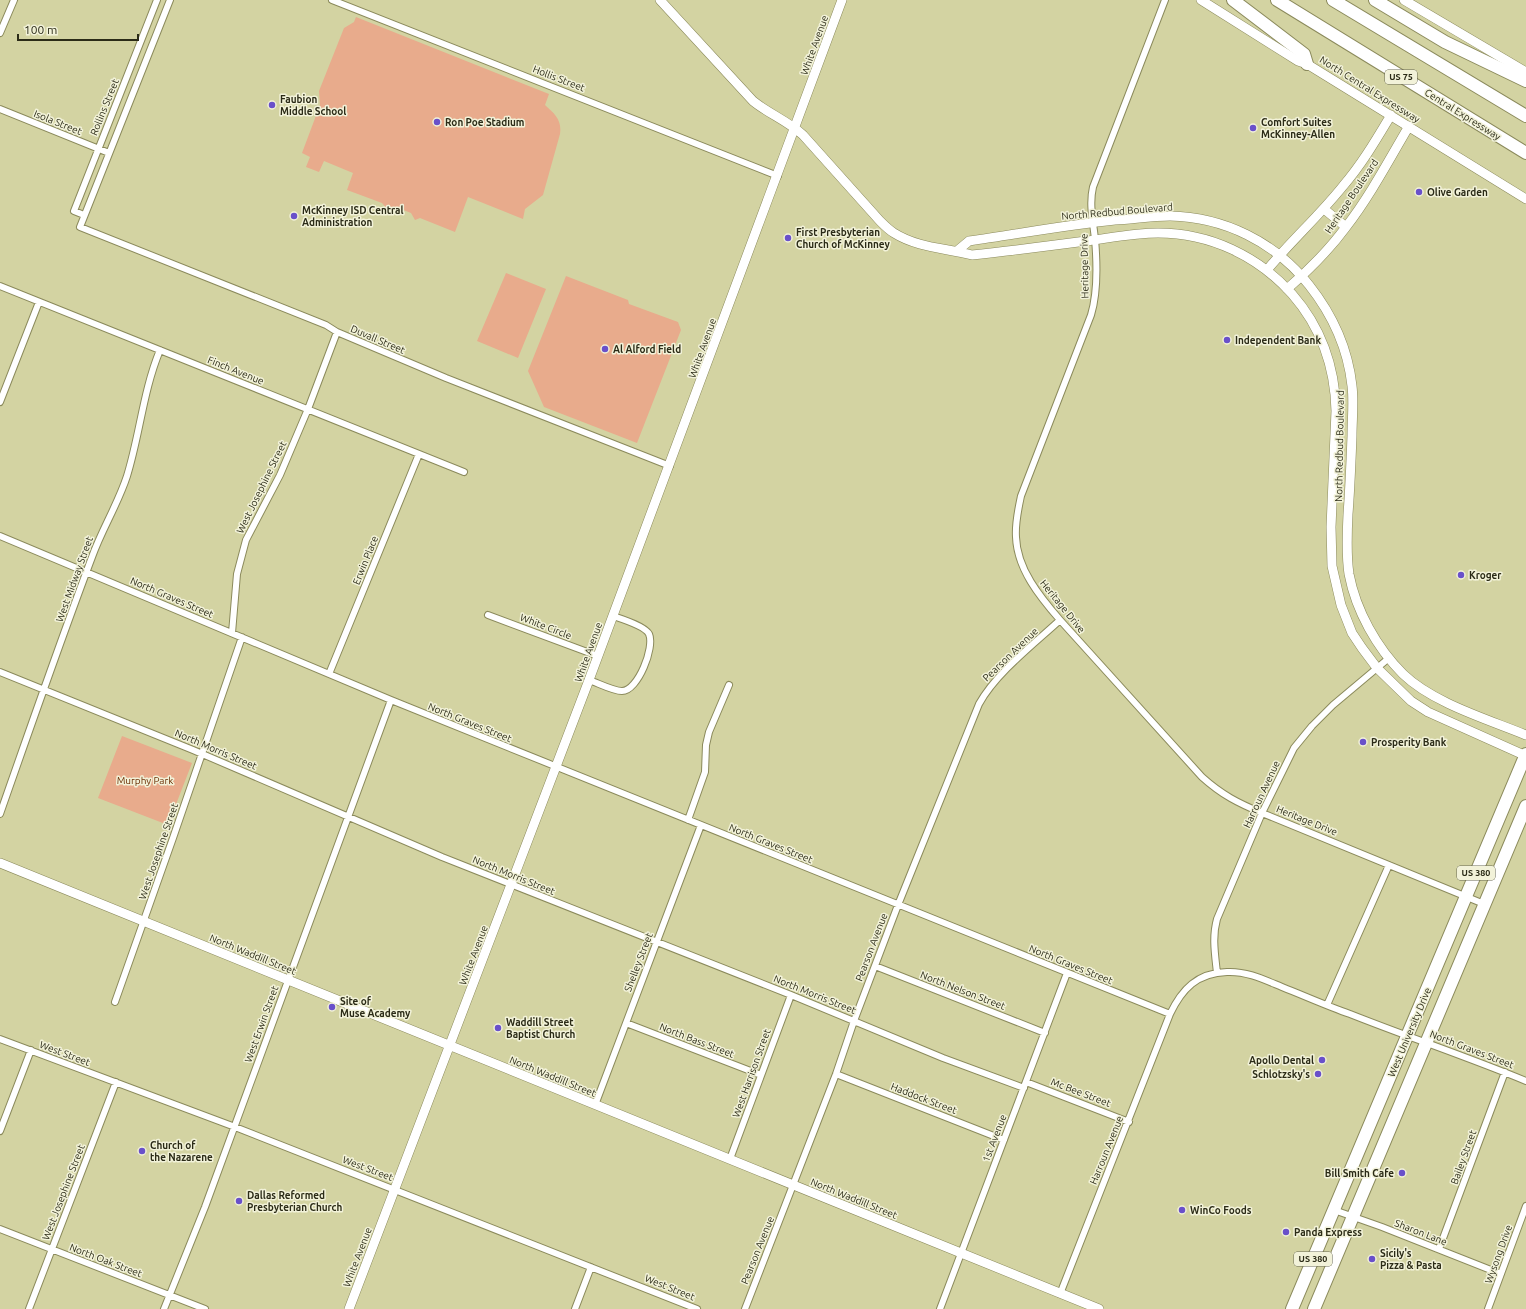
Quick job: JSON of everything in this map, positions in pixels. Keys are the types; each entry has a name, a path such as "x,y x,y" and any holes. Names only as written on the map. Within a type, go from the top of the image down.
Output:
{"highway":[{"path":"1233,0 1304,54 1307,64"},
{"name":"Central Expressway","path":"1277,0 1526,153"},
{"path":"1333,0 1526,116"},
{"path":"1376,0 1445,42 1526,81"},
{"name":"West University Drive","path":"1292,1309 1526,756"},
{"name":"West University Drive","path":"1314,1309 1526,806"}],"street":[{"path":"0,33 14,0"},
{"name":"Rollins Street","path":"84,215 74,211 157,0"},
{"path":"84,215 170,0"},
{"name":"Hollis Street","path":"332,0 778,176"},
{"name":"North Redbud Boulevard","path":"660,0 753,101 764,110 796,128 880,221 894,233 910,241 972,255 1158,233 1192,236 1223,245 1245,256 1267,270 1287,289 1313,323 1322,342 1332,371 1336,394 1331,534 1332,570 1336,591 1346,619 1362,648 1377,668 1411,701 1428,712 1526,756"},
{"name":"White Avenue","path":"349,1309 670,466 842,0"},
{"name":"Heritage Drive","path":"1165,0 1093,187 1091,197 1095,240 1096,290 1093,310 1021,496 1017,514 1016,541 1024,570 1044,601 1060,620 1202,777 1218,791 1231,799 1262,813 1484,904"},
{"name":"North Central Expressway","path":"1201,0 1298,61 1307,64 1526,199"},
{"path":"1404,0 1526,72"},
{"name":"Isola Street","path":"0,110 109,153"},
{"name":"Heritage Boulevard","path":"1267,270 1324,209 1362,163 1391,115"},
{"name":"Heritage Boulevard","path":"1287,289 1330,248 1346,227 1409,126"},
{"path":"1324,209 1346,227"},
{"name":"Duvall Street","path":"84,215 80,227 326,325 337,332 446,378 670,466"},
{"name":"North Redbud Boulevard","path":"958,251 969,241 1093,222 1168,216 1205,220 1220,224 1245,233 1280,255 1302,276 1322,304 1340,337 1349,371 1353,405 1348,527 1349,570 1353,589 1365,621 1389,658 1402,673 1429,694 1526,735"},
{"name":"Finch Avenue","path":"0,286 464,472"},
{"path":"0,402 39,302"},
{"name":"West Josephine Street","path":"232,633 237,574 246,540 280,476 308,409 337,332"},
{"name":"West Midway Street","path":"0,814 99,540 127,476 145,396 154,364 160,350"},
{"name":"Erwin Place","path":"329,674 419,454"},
{"name":"North Graves Street","path":"0,536 391,700 1170,1014 1181,995 1192,984 1202,978 1217,973 1237,972 1257,977 1526,1081"},
{"name":"White Circle","path":"488,615 598,656"},
{"path":"589,680 622,691 629,689 634,685 642,672 648,657 650,641 649,634 644,629 613,616"},
{"name":"Pearson Avenue","path":"745,1309 794,1186 898,905 970,723 985,693 999,676 1060,620"},
{"name":"West Josephine Street","path":"115,1002 242,637"},
{"name":"Harroun Avenue","path":"1217,973 1214,930 1217,919 1262,813 1294,748 1312,726 1333,705 1389,658"},
{"name":"North Morris Street","path":"0,672 202,754 442,858 791,995 943,1058 1025,1085"},
{"path":"688,820 705,772 706,745 709,732 729,685"},
{"name":"West Erwin Street","path":"164,1309 205,1207 391,700"},
{"name":"Shelley Street","path":"595,1105 701,825"},
{"name":"North Waddill Street","path":"0,863 1099,1309"},
{"path":"1327,1005 1389,865"},
{"name":"North Nelson Street","path":"875,966 1045,1033"},
{"name":"1st Avenue","path":"940,1309 1067,973"},
{"name":"West Harrison Street","path":"730,1159 791,995"},
{"name":"Harroun Avenue","path":"1060,1294 1129,1122 1170,1014"},
{"name":"North Bass Street","path":"626,1023 761,1075"},
{"name":"West Street","path":"0,1039 395,1189 429,1204 697,1309"},
{"name":"West Street","path":"0,1131 31,1050"},
{"name":"Bailey Street","path":"1439,1249 1505,1072"},
{"name":"Haddock Street","path":"836,1074 1004,1140"},
{"name":"West Josephine Street","path":"29,1309 116,1082"},
{"name":"Mc Bee Street","path":"1025,1085 1129,1122"},
{"name":"Wysong Drive","path":"1488,1309 1526,1206"},
{"name":"Sharon Lane","path":"1334,1210 1501,1274"},
{"name":"North Oak Street","path":"0,1229 170,1294 204,1309"},
{"path":"575,1309 591,1267"}],"green space":[{"name":"Ron Poe Stadium","path":"356,17 549,94 545,105 555,114 559,121 560,134 543,195 525,209 523,219 468,197 455,232 420,218 415,220 411,213 396,207 388,210 382,203 347,190 353,173 324,161 319,172 306,167 310,157 302,153 320,105 319,91 344,28 354,22"},
{"path":"506,273 546,289 518,358 477,341"},
{"name":"Al Alford Field","path":"566,276 628,300 629,304 678,322 681,330 637,443 544,407 528,371"},
{"name":"Murphy Park","path":"122,736 192,763 168,825 98,798"}],"place":[{"name":"Faubion Middle School","path":"272,105"},
{"name":"Ron Poe Stadium","path":"437,122"},
{"name":"Comfort Suites McKinney-Allen","path":"1253,128"},
{"name":"Olive Garden","path":"1419,192"},
{"name":"McKinney ISD Central Administration","path":"294,216"},
{"name":"First Presbyterian Church of McKinney","path":"788,238"},
{"name":"Independent Bank","path":"1227,340"},
{"name":"Al Alford Field","path":"605,349"},
{"name":"Kroger","path":"1461,575"},
{"name":"Prosperity Bank","path":"1363,742"},
{"name":"Site of Muse Academy","path":"332,1007"},
{"name":"Waddill Street Baptist Church","path":"498,1028"},
{"name":"Apollo Dental","path":"1322,1060"},
{"name":"Schlotzsky's","path":"1318,1074"},
{"name":"Church of the Nazarene","path":"142,1151"},
{"name":"Bill Smith Cafe","path":"1402,1173"},
{"name":"Dallas Reformed Presbyterian Church","path":"239,1201"},
{"name":"WinCo Foods","path":"1182,1210"},
{"name":"Panda Express","path":"1286,1232"},
{"name":"Sicily's Pizza & Pasta","path":"1372,1259"}]}
